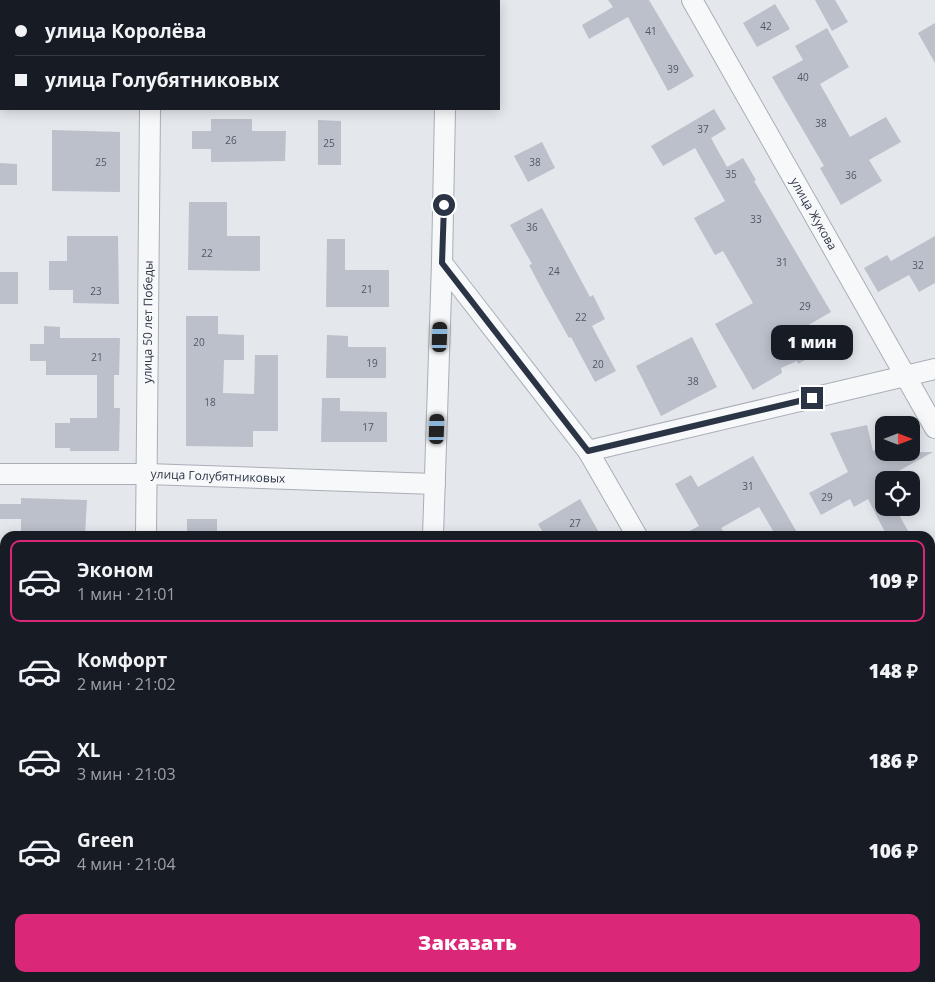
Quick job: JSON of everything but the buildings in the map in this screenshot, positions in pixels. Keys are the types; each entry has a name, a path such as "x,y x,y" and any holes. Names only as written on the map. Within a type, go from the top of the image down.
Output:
{"street":[{"name":"улица Жукова","path":"692,0 935,428"},
{"name":"улица 50 лет Победы","path":"146,531 150,110"},
{"path":"433,531 446,110"},
{"path":"442,263 588,451 634,531"},
{"path":"588,451 935,369"},
{"name":"улица Голубятниковых","path":"0,474 147,474 435,484"}],"route":[{"path":"444,205 442,263 588,451 812,398"}]}
